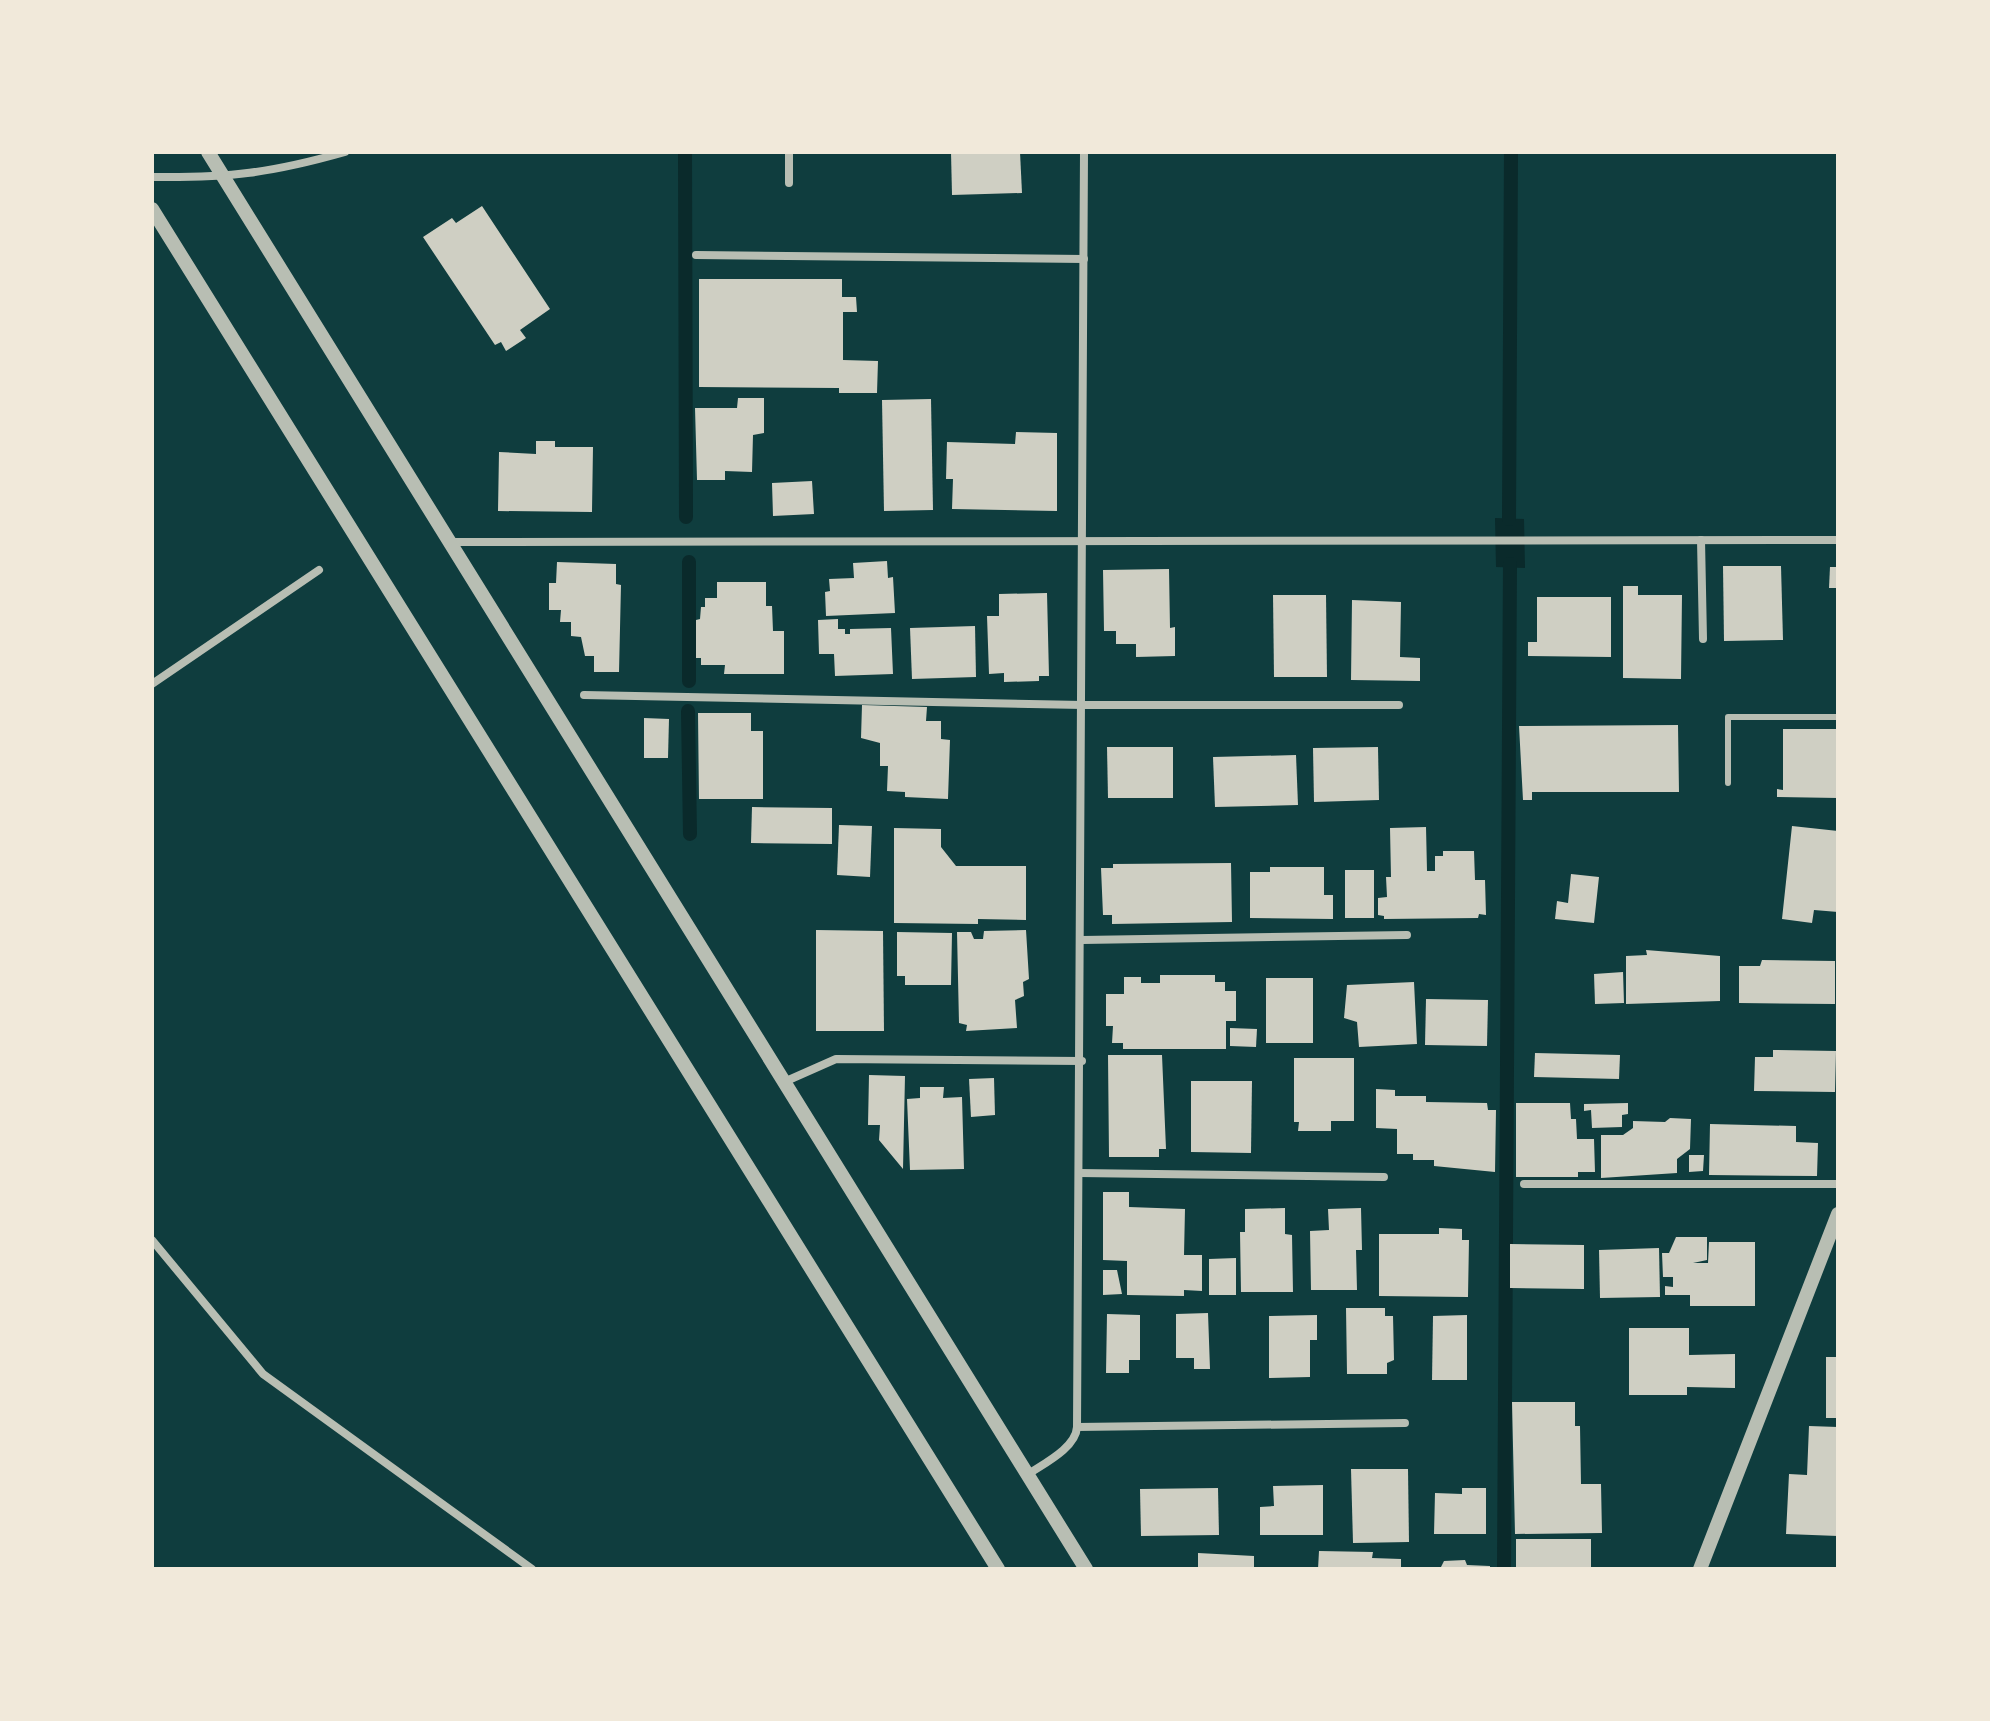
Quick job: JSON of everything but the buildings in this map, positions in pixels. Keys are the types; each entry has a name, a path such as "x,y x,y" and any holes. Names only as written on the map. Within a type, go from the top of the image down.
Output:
{"street":[{"path":"208,152 1086,1569"},
{"path":"152,177 223,178 280,170 345,152"},
{"path":"789,152 789,183"},
{"path":"1027,1475 1059,1453 1076,1434 1077,1427 1082,1061 1084,152"},
{"path":"152,209 998,1569"},
{"path":"696,255 1084,259"},
{"path":"1701,540 1703,639"},
{"path":"450,542 1838,540"},
{"path":"152,684 319,570"},
{"path":"584,695 1083,705 1399,705"},
{"path":"1082,940 1407,935"},
{"path":"784,1082 836,1059 1082,1061"},
{"path":"1079,1173 1384,1177"},
{"path":"1524,1184 1838,1184"},
{"path":"1700,1569 1838,1214"},
{"path":"152,1240 263,1374 532,1569"},
{"path":"1077,1427 1405,1423"}],"lane":[{"path":"1728,783 1728,717 1838,717"}],"water":[{"path":"1495,518 1524,519 1525,568 1496,567"}],"waterway":[{"path":"685,152 686,517"},
{"path":"1509,519 1511,152"},
{"path":"689,562 689,681"},
{"path":"1504,1569 1510,564"},
{"path":"688,711 690,834"}]}
